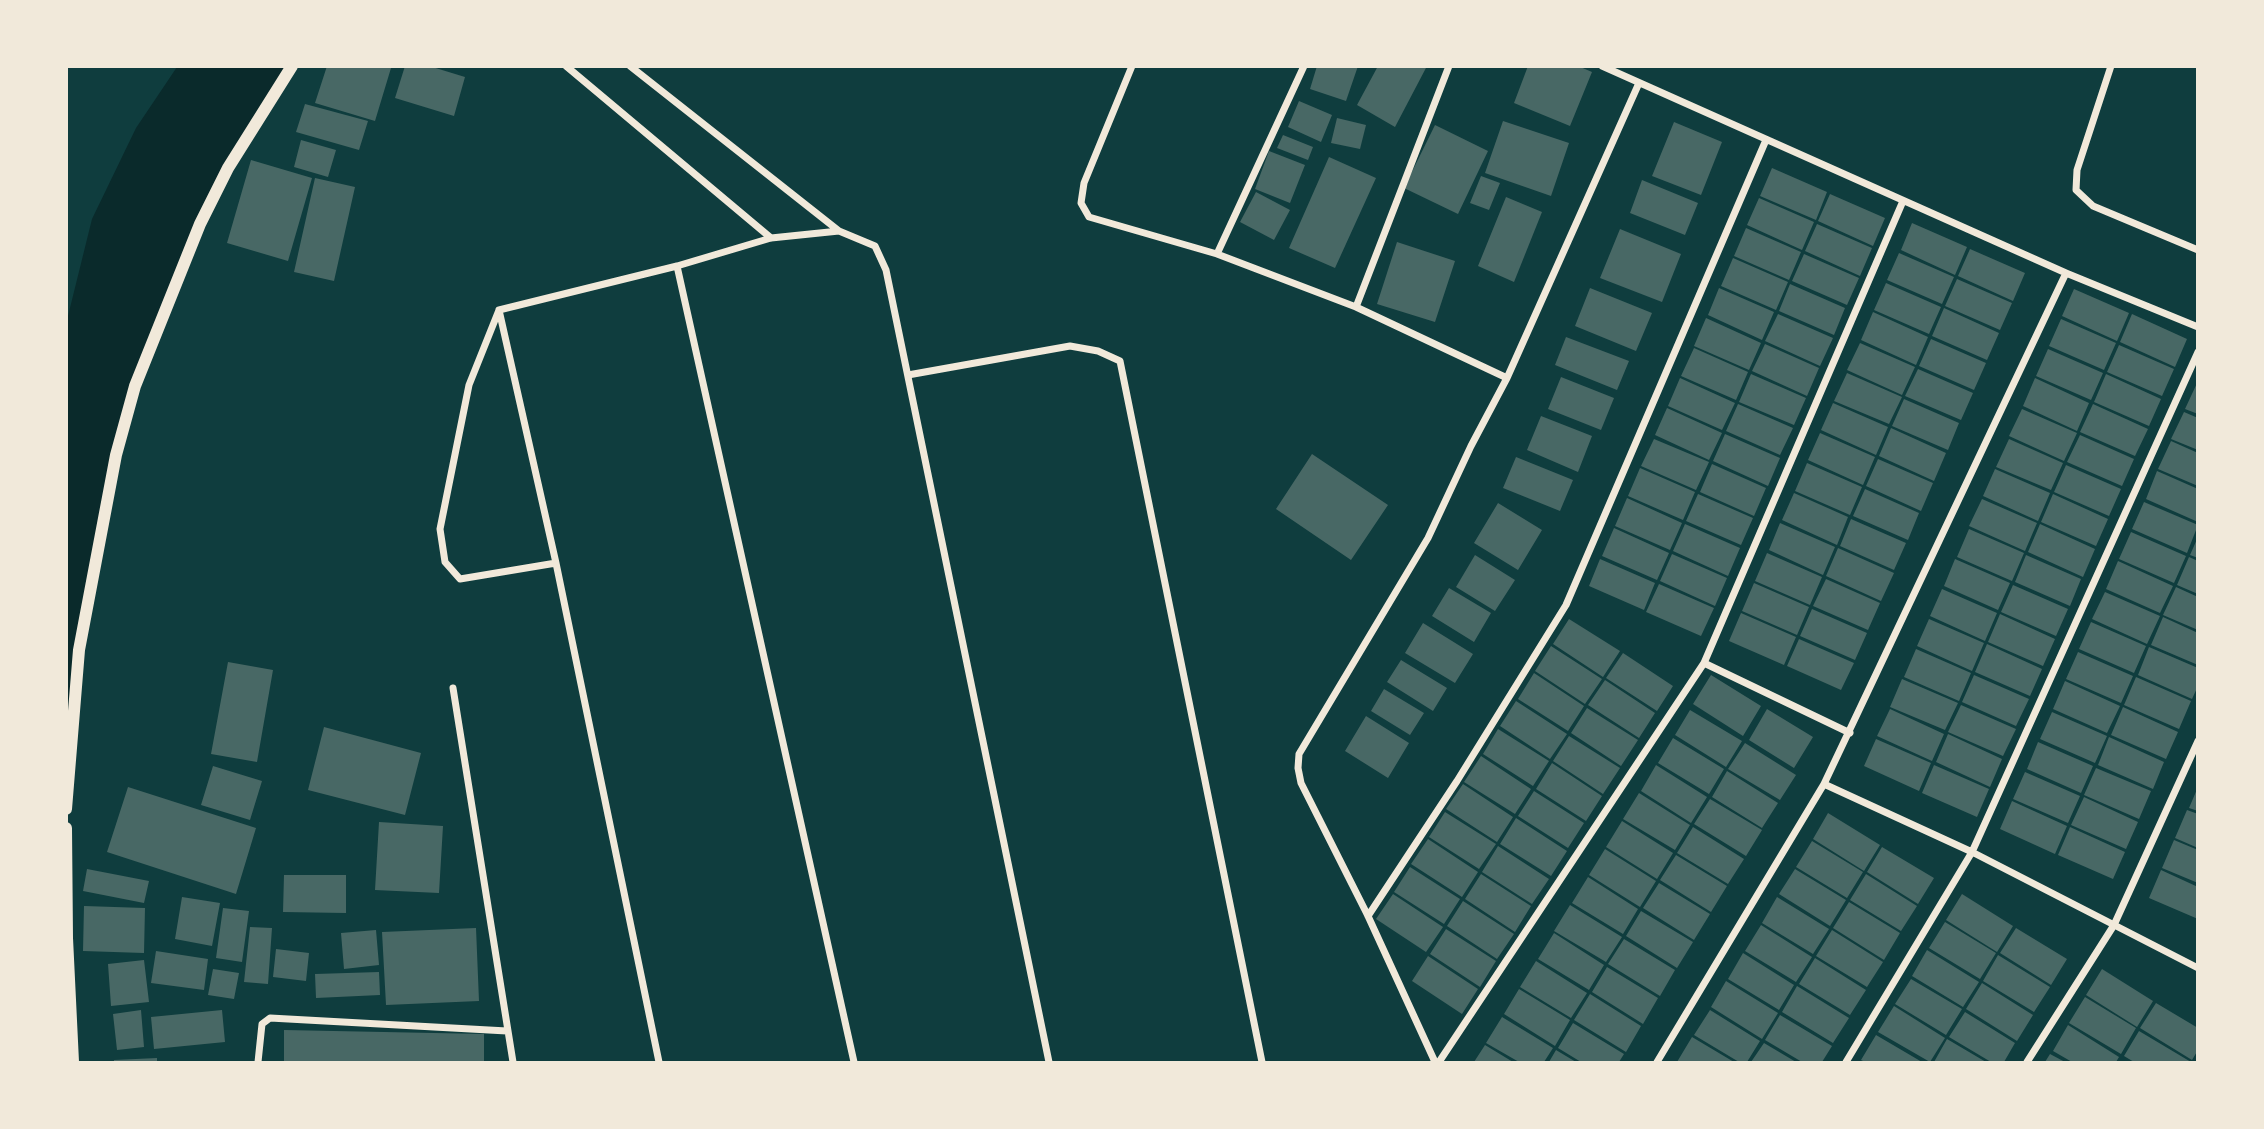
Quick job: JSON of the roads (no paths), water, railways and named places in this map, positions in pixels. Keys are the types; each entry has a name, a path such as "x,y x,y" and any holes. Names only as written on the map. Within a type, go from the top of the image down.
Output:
{"street":[{"path":"66,809 79,650 116,455 135,386 200,224 228,168 292,66"},
{"path":"566,66 771,238"},
{"path":"629,66 839,231 875,246 886,270 1049,1062"},
{"path":"1132,66 1084,183 1081,203 1089,217 1217,254 1356,307 1507,378"},
{"path":"1217,254 1304,66"},
{"path":"1356,307 1449,66"},
{"path":"1602,66 2066,273 2197,327"},
{"path":"2111,66 2077,170 2076,190 2093,206 2197,250"},
{"path":"1437,1062 1301,783 1299,754 1428,538 1471,446 1507,378 1639,83"},
{"path":"1368,916 1457,781 1566,605 1766,139"},
{"path":"1437,1062 1704,663 1903,201"},
{"path":"499,310 677,266 771,238 839,231"},
{"path":"677,266 854,1062"},
{"path":"1657,1062 1824,784 2066,273"},
{"path":"499,310 469,385 440,529 445,562 460,579 556,563"},
{"path":"499,310 556,563 659,1062"},
{"path":"908,375 1070,346 1098,351 1120,361 1262,1062"},
{"path":"1846,1062 1972,852 2197,352"},
{"path":"1704,663 1850,733"},
{"path":"453,688 513,1062"},
{"path":"2027,1062 2114,925 2197,741"},
{"path":"1824,784 1972,852 2197,968"},
{"path":"66,828 67,938 73,1062"},
{"path":"258,1062 262,1024 270,1018 507,1031"}],"water":[{"path":"177,67 292,67 228,168 135,386 79,650 67,809 67,320 92,219 136,128"}]}
